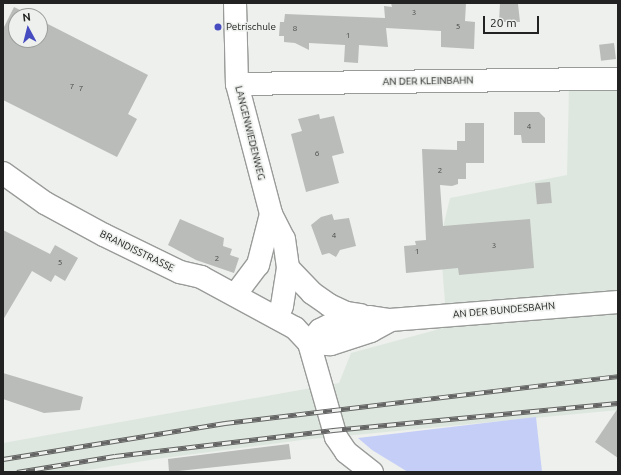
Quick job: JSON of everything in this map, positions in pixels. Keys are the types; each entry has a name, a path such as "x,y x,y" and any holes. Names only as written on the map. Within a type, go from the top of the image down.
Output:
{"street":[{"name":"LANGENWIEDENWEG","path":"236,3 237,84 271,214 284,239 288,268 282,306 277,318"},
{"name":"AN DER KLEINBAHN","path":"237,84 618,79"},
{"name":"BRANDISSTRASSE","path":"3,173 45,203 104,235 235,295 277,318"},
{"name":"LANGENWIEDENWEG","path":"235,295 258,265 271,214"},
{"path":"288,268 312,293 329,305 346,313 380,318"},
{"name":"AN DER BUNDESBAHN","path":"309,343 331,344 371,331 380,318 618,302"},
{"path":"277,318 295,328 309,343 336,438 346,452 372,472"}],"shaded area":[{"path":"618,86 618,410 302,440 156,459 76,472 3,472 3,443 339,383 351,353 447,327 440,240 450,198 567,175 569,88"},
{"path":"536,417 542,472 408,472 372,450 358,438"}],"building":[{"path":"391,3 466,3 465,21 475,22 474,49 441,47 441,31 386,28 388,47 359,45 358,63 344,62 345,45 309,43 309,50 295,43 284,42 284,36 279,36 280,22 284,22 285,14 385,18 384,6 392,7"},
{"path":"500,3 518,4 520,22 499,22"},
{"path":"8,19 8,48 48,48 48,24 148,75 128,114 137,119 117,157 3,100 3,29"},
{"path":"614,43 616,59 601,61 599,45"},
{"path":"514,112 539,112 545,118 545,143 522,143 521,135 514,135"},
{"path":"319,114 320,119 334,116 344,153 332,156 339,183 306,192 291,134 302,131 298,119"},
{"path":"465,123 484,123 484,163 466,163 466,179 458,179 458,184 452,186 440,185 443,226 530,219 534,268 459,275 458,268 406,273 404,246 416,245 415,241 426,240 422,149 457,150 457,141 465,141"},
{"path":"550,182 552,203 537,204 535,183"},
{"path":"332,214 334,220 349,218 356,246 340,250 336,257 329,253 322,255 311,225 321,217"},
{"path":"180,219 224,238 223,246 232,249 230,255 239,258 234,273 196,260 168,245"},
{"path":"3,230 50,254 55,245 78,258 65,281 55,275 51,282 32,271 3,320"},
{"path":"3,373 83,397 80,410 44,413 3,399"},
{"path":"618,408 618,458 595,442"},
{"path":"289,444 291,459 169,472 168,459"}],"railway":[{"path":"3,459 225,423 618,376"},
{"path":"17,472 115,456 333,430 618,403"}],"place":[{"name":"Petrischule","path":"218,27"}]}
